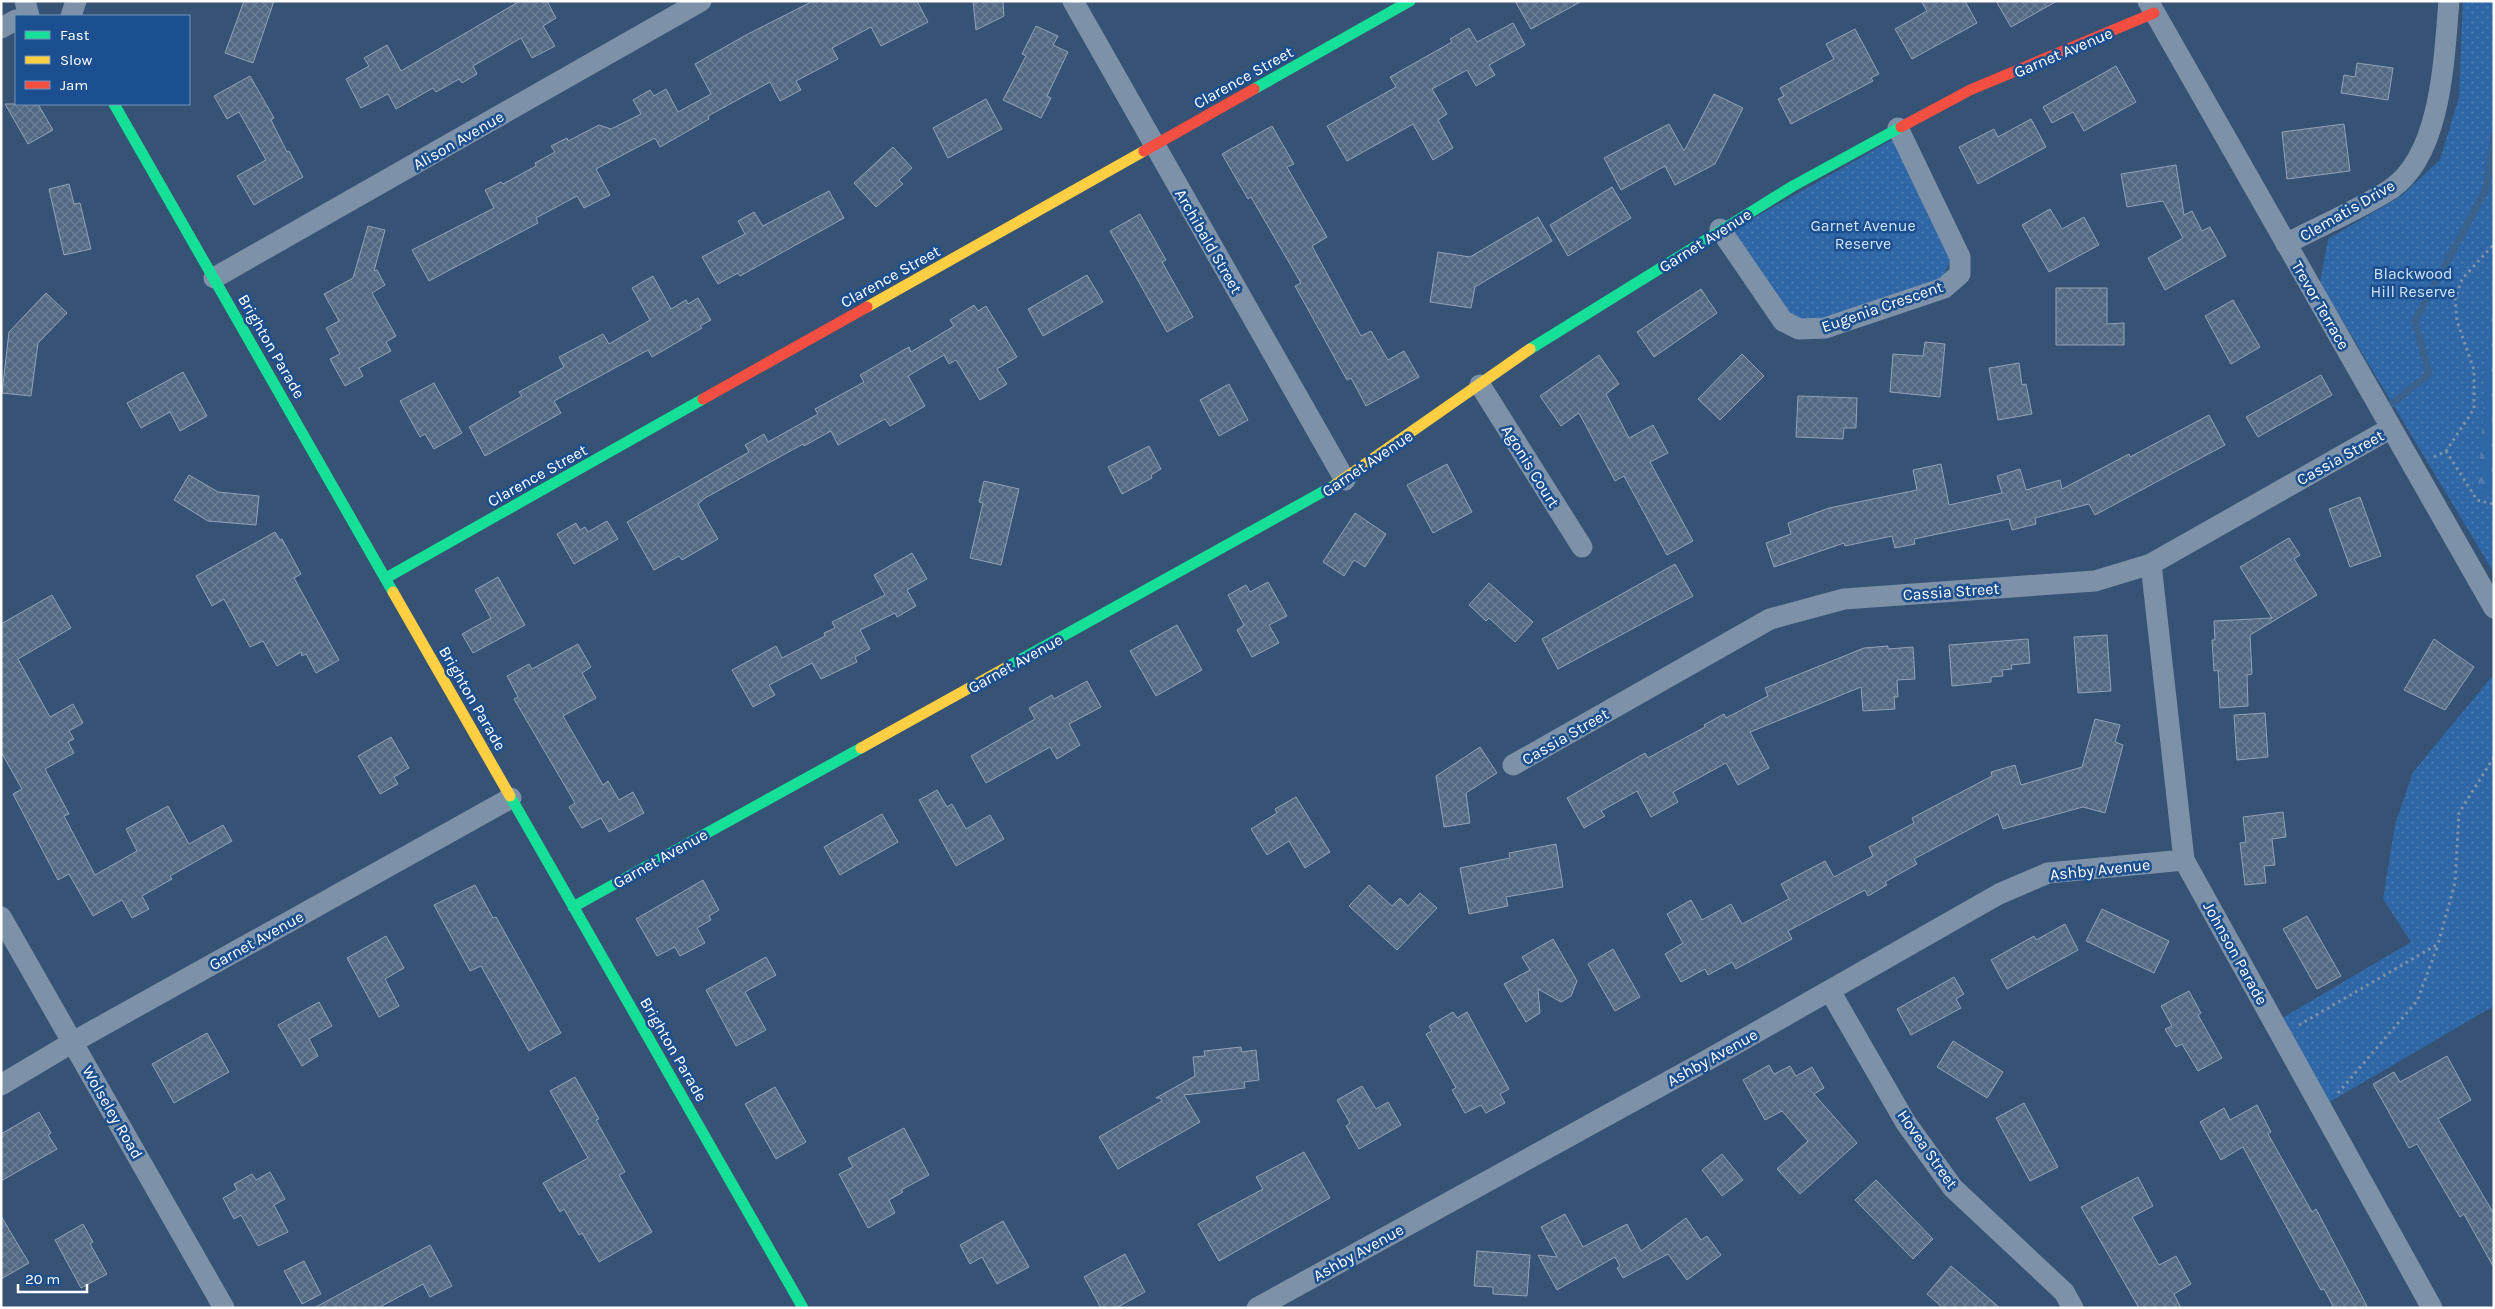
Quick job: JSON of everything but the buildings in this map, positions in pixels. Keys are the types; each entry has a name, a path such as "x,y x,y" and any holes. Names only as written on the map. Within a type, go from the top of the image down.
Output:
{"street":[{"path":"71,15 76,1"},
{"name":"Alison Avenue","path":"214,278 701,1"},
{"name":"Archibald Street","path":"1073,1 1345,480"},
{"name":"Clarence Street","path":"386,578 1410,1"},
{"name":"Clematis Drive","path":"2286,244 2392,188 2414,165 2433,123 2442,76 2448,1"},
{"name":"Trevor Terrace","path":"2151,7 2494,608"},
{"name":"Garnet Avenue","path":"573,907 1345,480 1532,349 1720,229 1793,186 1970,90 2151,7"},
{"path":"1,28 15,19"},
{"name":"Brighton Parade","path":"115,105 803,1308"},
{"name":"Eugenia Crescent","path":"1720,229 1784,321 1799,329 1825,328 1944,288 1960,274 1960,257 1898,128"},
{"name":"Agonis Court","path":"1480,385 1582,547"},
{"name":"Cassia Street","path":"1513,765 1770,619 1844,599 2095,581 2151,564 2391,428"},
{"name":"Johnson Parade","path":"2151,564 2184,860 2432,1308"},
{"name":"Garnet Avenue","path":"1,1085 73,1042 511,798"},
{"name":"Ashby Avenue","path":"1257,1308 1830,991 1999,894 2048,873 2184,860"},
{"name":"Wolseley Road","path":"1,917 224,1308"},
{"name":"Hovea Street","path":"1830,991 1906,1123 1953,1188 2064,1292 2073,1308"}],"path":[{"path":"2413,467 2446,451 2474,409 2474,370 2457,321 2455,298 2462,279 2494,244"},
{"path":"2446,451 2477,500 2494,504"},
{"path":"2323,1111 2417,1001 2438,944 2455,884 2459,813 2494,757"},
{"path":"2282,1036 2438,944"}],"green space":[{"name":"Blackwood Hill Reserve","path":"2463,1 2494,1 2494,573 2320,283 2328,239 2401,196 2440,160 2459,97"},
{"name":"Garnet Avenue Reserve","path":"1897,137 1952,257 1941,281 1825,320 1801,322 1785,314 1731,231"},
{"path":"2494,270 2494,485 2477,500"},
{"path":"2494,674 2494,1006 2328,1103 2282,1018 2411,942 2383,899 2395,825 2413,772"}],"waterway":[{"path":"2384,410 2429,374 2415,321 2486,189 2494,136"}],"traffic: fast":[{"path":"1254,89 1410,1"},
{"path":"115,105 393,592"},
{"path":"1530,349 1793,186 1901,127"},
{"path":"386,578 703,399"},
{"path":"1007,667 1335,485"},
{"path":"573,907 861,748"},
{"path":"510,796 803,1308"}],"traffic: slow":[{"path":"867,307 1144,151"},
{"path":"1335,485 1530,349"},
{"path":"393,592 510,796"},
{"path":"861,748 1007,667"}],"traffic: jam":[{"path":"1901,127 1970,90 2154,13"},
{"path":"1144,151 1254,89"},
{"path":"703,399 867,307"}]}
